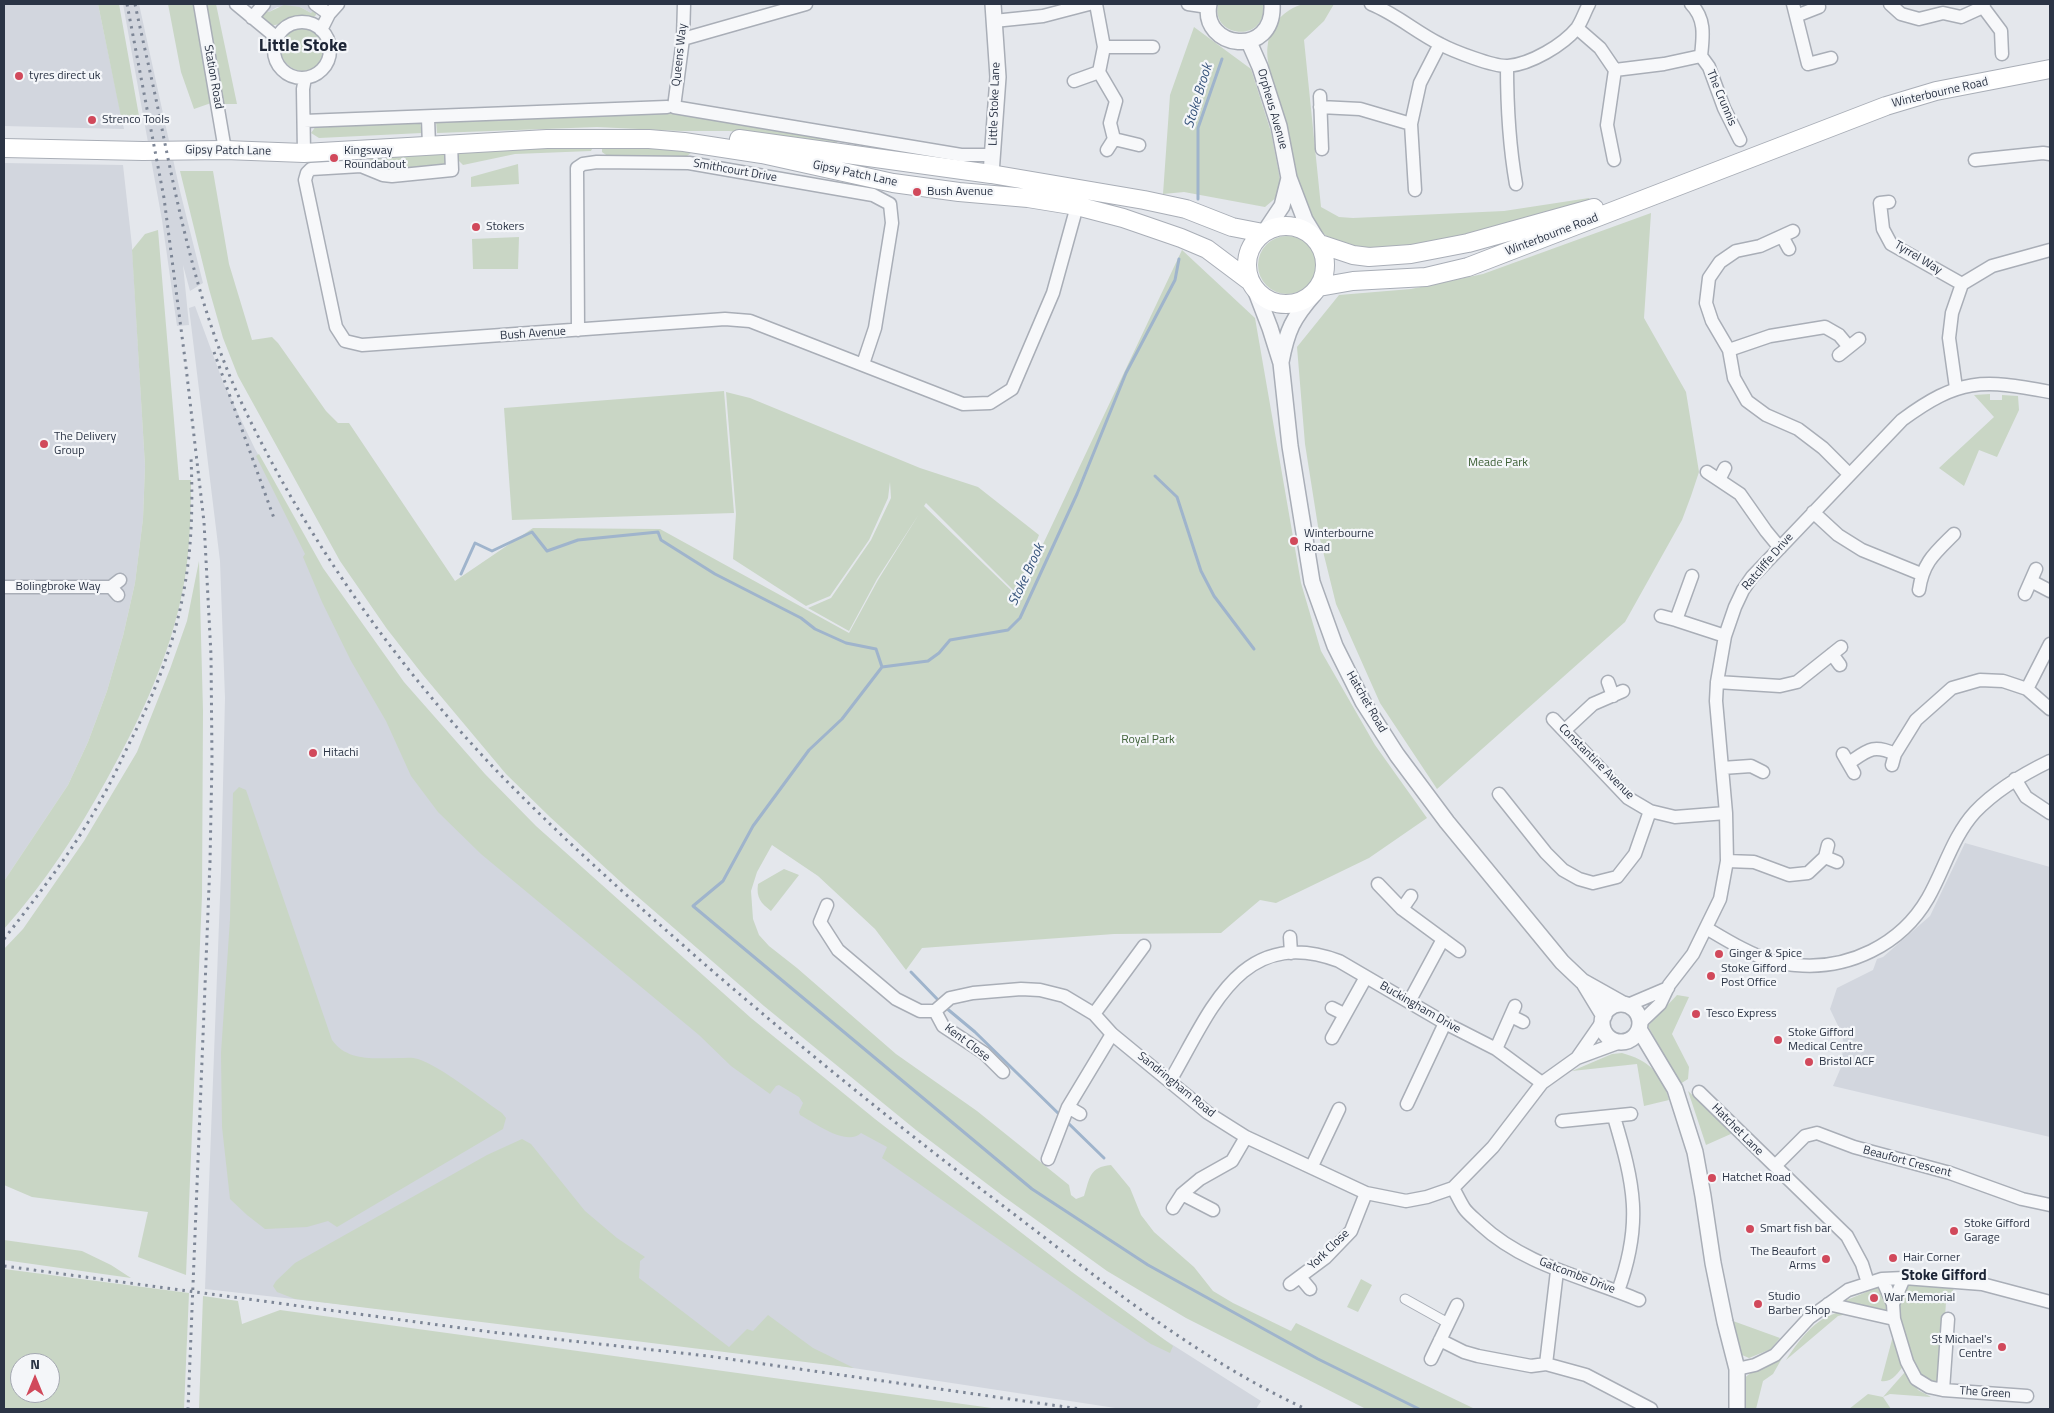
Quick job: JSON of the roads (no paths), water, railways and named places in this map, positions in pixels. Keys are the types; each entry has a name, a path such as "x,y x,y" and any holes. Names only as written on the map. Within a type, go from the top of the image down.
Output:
{"main road":[{"name":"Winterbourne Road","path":"1317,290 1353,281 1426,277 1468,267 1886,106 1936,91 2050,69"},
{"name":"Gipsy Patch Lane","path":"4,148 143,151 225,150 304,154 451,144 598,138 684,142 762,154 892,183 959,192 1028,198 1080,198 1186,209 1232,227 1264,232"},
{"name":"Gipsy Patch Lane","path":"684,142 733,138 775,142 991,174 1080,198 1124,218 1208,249 1253,286"},
{"name":"Gipsy Patch Lane","path":"991,174 994,186 1028,198"},
{"name":"Winterbourne Road","path":"1318,241 1353,255 1369,257 1411,254 1468,243 1692,181"},
{"path":"1288,226 1299,227 1318,241 1326,259 1324,277 1317,290 1305,300 1287,305 1272,302 1260,295 1253,286 1247,264 1251,248 1264,232 1288,226"}],"street":[{"name":"Station Road","path":"200,4 225,150"},
{"path":"236,4 277,38"},
{"path":"252,18 264,4"},
{"path":"315,4 329,14"},
{"path":"321,30 329,14 338,4"},
{"name":"Queens Way","path":"662,110 683,39 684,4"},
{"path":"683,39 806,4"},
{"name":"Little Stoke Lane","path":"991,174 998,77 992,4"},
{"path":"994,21 1043,16 1089,4"},
{"path":"1096,4 1104,47 1099,72 1116,101 1110,122 1114,139 1106,150"},
{"path":"1188,4 1208,5 1210,22 1216,32 1234,41 1249,42 1264,32 1270,23 1273,13 1272,4"},
{"path":"1371,4 1389,7 1440,44 1471,57 1507,66 1535,58 1557,46 1577,28 1589,4"},
{"name":"The Crunnis","path":"1691,4 1697,10 1704,29 1701,56 1709,67 1724,108 1740,140"},
{"path":"1890,4 1901,14 1919,19 1943,13 1961,17 1984,5 2002,31 2002,54"},
{"path":"1819,7 1794,10 1808,64 1830,58"},
{"path":"306,22 321,30 330,46 330,55 327,63 314,76 305,78 288,74 277,62 275,54 277,38 289,26 306,22"},
{"path":"1577,28 1600,48 1615,70 1607,125 1614,160"},
{"name":"Orpheus Avenue","path":"1249,42 1260,66 1279,126 1289,178 1305,220 1318,241"},
{"path":"1415,190 1412,124 1420,83 1440,44"},
{"path":"1104,47 1153,47"},
{"name":"The Crunnis","path":"1615,70 1664,64 1701,56"},
{"path":"1507,66 1509,147 1516,184"},
{"path":"1074,81 1099,72"},
{"path":"304,154 305,78"},
{"path":"1322,149 1320,101 1360,109 1412,124"},
{"path":"304,121 662,110 961,155 993,155"},
{"path":"428,118 429,146"},
{"path":"597,162 598,138"},
{"path":"1114,139 1139,145"},
{"name":"Bush Avenue","path":"451,144 452,170 392,176 384,175 361,166 312,169 307,173 305,180 336,327 345,341 362,345 725,319 750,321 963,404 990,403 1012,389 1053,293 1080,198"},
{"path":"1981,162 2043,153 2050,154"},
{"name":"Smithcourt Drive","path":"578,330 576,168 583,164 597,162 689,163 873,195 890,204 892,223 875,328 863,364"},
{"name":"Orpheus Avenue","path":"1264,232 1282,206 1289,178"},
{"name":"Tyrrel Way","path":"1888,202 1880,203 1883,229 1891,244 1962,284"},
{"path":"1788,250 1788,234 1760,246 1736,251 1720,262 1709,278 1706,303 1712,320 1729,350 1734,378 1747,401 1766,415 1798,429 1823,448 1849,474"},
{"path":"1956,388 1949,338 1952,313 1962,284 1992,266 2050,250"},
{"name":"Hatchet Road","path":"1253,286 1270,328 1281,363 1290,446 1312,582 1336,646 1363,702 1397,755 1447,822 1562,962 1582,981 1625,1004"},
{"name":"Hatchet Road","path":"1281,363 1289,327 1297,313 1317,290"},
{"path":"1729,350 1770,336 1825,327 1839,335 1849,347"},
{"name":"Ratcliffe Drive","path":"1633,1033 1660,1004 1668,985 1693,954 1720,899 1728,861 1726,813 1716,701 1717,682 1725,636 1743,590 1752,577 1849,474 1902,420 1927,402 1956,388 1973,384 1994,384 2050,392"},
{"path":"1718,480 1725,468"},
{"path":"1707,472 1740,494 1780,548"},
{"path":"1813,512 1838,535 1862,550 1921,574"},
{"path":"1919,590 1921,574 1932,555 1954,534"},
{"path":"2025,594 2033,575 2050,591"},
{"path":"1676,620 1692,576"},
{"name":"Bolingbroke Way","path":"4,587 116,588"},
{"path":"1661,616 1725,636"},
{"path":"2027,689 2050,644"},
{"path":"1717,682 1780,686 1797,682 1836,650 1840,665"},
{"path":"1849,763 1870,749 1881,748 1894,759 1916,720 1952,688 1980,680 2003,681 2027,689 2050,709"},
{"path":"1565,730 1593,704 1618,693 1608,682"},
{"name":"Constantine Avenue","path":"1553,719 1628,798 1650,811 1674,817 1726,813"},
{"path":"1722,768 1753,760 1763,772"},
{"path":"1706,928 1752,954 1775,963 1810,966 1829,965 1849,960 1880,948 1906,927 1927,900 1960,832 1975,812 2015,779 2050,761"},
{"path":"2015,779 2026,797 2050,813"},
{"path":"1499,794 1563,870 1579,879 1593,883 1616,877 1635,854 1650,811"},
{"path":"1519,819 1529,810"},
{"path":"1728,861 1754,862 1789,874 1808,872 1830,855"},
{"path":"1378,884 1402,909 1459,951"},
{"path":"1402,909 1411,896"},
{"path":"827,906 815,923 838,950 896,999 920,1011 935,1010"},
{"path":"1290,937 1291,953"},
{"path":"1409,1002 1443,939"},
{"path":"1094,1014 1144,946"},
{"name":"Buckingham Drive","path":"1170,1082 1217,1000 1229,984 1242,971 1259,961 1291,953 1323,955 1339,961 1445,1023 1496,1049 1542,1083"},
{"path":"1332,1038 1366,977"},
{"name":"Hatchet Road","path":"1582,981 1603,1019 1603,1028 1608,1036 1616,1041 1633,1033"},
{"path":"1603,1019 1611,1007 1625,1004 1668,988"},
{"name":"Sandringham Road","path":"935,1010 950,998 961,995 1022,989 1040,990 1064,996 1094,1014 1112,1034 1208,1113 1246,1137 1312,1166 1366,1193 1406,1201 1427,1198 1453,1188 1493,1146 1542,1083 1577,1058 1633,1033"},
{"path":"1625,1004 1637,1012 1633,1033 1661,1065 1675,1089 1695,1152 1704,1196 1712,1263 1738,1369 1737,1409"},
{"path":"1332,1008 1344,1014"},
{"name":"Kent Close","path":"935,1010 943,1026 984,1053 1003,1072"},
{"path":"1496,1049 1513,1011 1523,1022"},
{"name":"Sandringham Road","path":"1577,1058 1603,1019"},
{"path":"1407,1104 1445,1023"},
{"path":"1048,1159 1068,1106 1112,1034"},
{"name":"Hatchet Lane","path":"1699,1092 1846,1236 1862,1264 1868,1282"},
{"path":"1068,1106 1080,1114"},
{"path":"1312,1166 1339,1110"},
{"path":"1562,1121 1631,1114"},
{"path":"1614,1117 1628,1164 1634,1203 1633,1234 1627,1268 1618,1291"},
{"name":"Beaufort Crescent","path":"1775,1166 1805,1136 1817,1133 1854,1147 1950,1172 2022,1199 2050,1205"},
{"path":"1173,1208 1190,1185 1232,1160 1246,1137"},
{"name":"Gatcombe Drive","path":"1453,1188 1464,1210 1491,1234 1523,1254 1557,1271 1639,1300"},
{"name":"York Close","path":"1310,1289 1295,1280 1325,1258 1351,1232 1366,1193"},
{"path":"1182,1194 1213,1210"},
{"path":"1546,1364 1557,1271"},
{"path":"1738,1369 1775,1355 1809,1318 1848,1290 1868,1282 1904,1278 1982,1284 2050,1302"},
{"name":"The Green","path":"1893,1304 1904,1278"},
{"name":"The Green","path":"1882,1279 1893,1304 1894,1319 1907,1362 1916,1379 1929,1387 1943,1390 2027,1396"},
{"path":"1405,1299 1448,1323"},
{"path":"1828,1304 1894,1319"},
{"path":"1431,1359 1457,1305"},
{"name":"The Green","path":"1943,1390 1948,1319"},
{"path":"1440,1340 1464,1352 1478,1356 1531,1366 1546,1364 1586,1375 1648,1409"}],"waterway":[{"name":"Stoke Brook","path":"1198,199 1198,128 1222,59"},
{"path":"1179,259 1175,280 1126,373 1077,494 1020,618 1008,630 950,640 939,653 928,661 882,667 842,719 809,750 753,826 723,881 693,906 1032,1189 1148,1265 1318,1359 1419,1409"},
{"path":"1155,476 1177,497 1201,571 1214,596 1254,649"},
{"path":"461,574 475,543 492,551 532,532 547,551 578,540 658,532 661,540 715,574 801,618 815,629 846,643 876,649 882,667"},
{"path":"911,972 941,1003"},
{"path":"945,1007 975,1032 1061,1116"},
{"path":"1065,1120 1104,1158"}],"railway":[{"path":"127,4 164,198 186,367 204,522 211,655 212,760 210,862 188,1409"},
{"path":"135,4 170,169 195,274 217,342 244,408 295,504 324,551 387,641 456,727 519,793 626,895 709,968 888,1116 961,1174 1146,1314 1224,1365 1306,1409"},
{"path":"214,352 275,521"},
{"path":"4,939 81,834 110,783 161,673 178,619 188,565 192,511 191,457"},
{"path":"4,1266 491,1332 708,1356 1080,1409"}],"place":[{"name":"tyres direct uk","path":"19,76"},
{"name":"Strenco Tools","path":"92,120"},
{"name":"Kingsway Roundabout","path":"334,158"},
{"name":"Bush Avenue","path":"917,192"},
{"name":"Stokers","path":"476,227"},
{"name":"The Delivery Group","path":"44,444"},
{"name":"Winterbourne Road","path":"1294,541"},
{"name":"Hitachi","path":"313,753"},
{"name":"Ginger & Spice","path":"1719,954"},
{"name":"Stoke Gifford Post Office","path":"1711,976"},
{"name":"Tesco Express","path":"1696,1014"},
{"name":"Stoke Gifford Medical Centre","path":"1778,1040"},
{"name":"Bristol ACF","path":"1809,1062"},
{"name":"Hatchet Road","path":"1712,1178"},
{"name":"Smart fish bar","path":"1750,1229"},
{"name":"Stoke Gifford Garage","path":"1954,1231"},
{"name":"Hair Corner","path":"1893,1258"},
{"name":"The Beaufort Arms","path":"1826,1259"},
{"name":"War Memorial","path":"1874,1298"},
{"name":"Studio Barber Shop","path":"1758,1304"},
{"name":"St Michael's Centre","path":"2002,1347"}],"district":[{"name":"Little Stoke","path":"303,47"},
{"name":"Stoke Gifford","path":"1944,1276"}],"park label":[{"name":"Meade Park","path":"1498,463"},
{"name":"Royal Park","path":"1148,740"}]}
